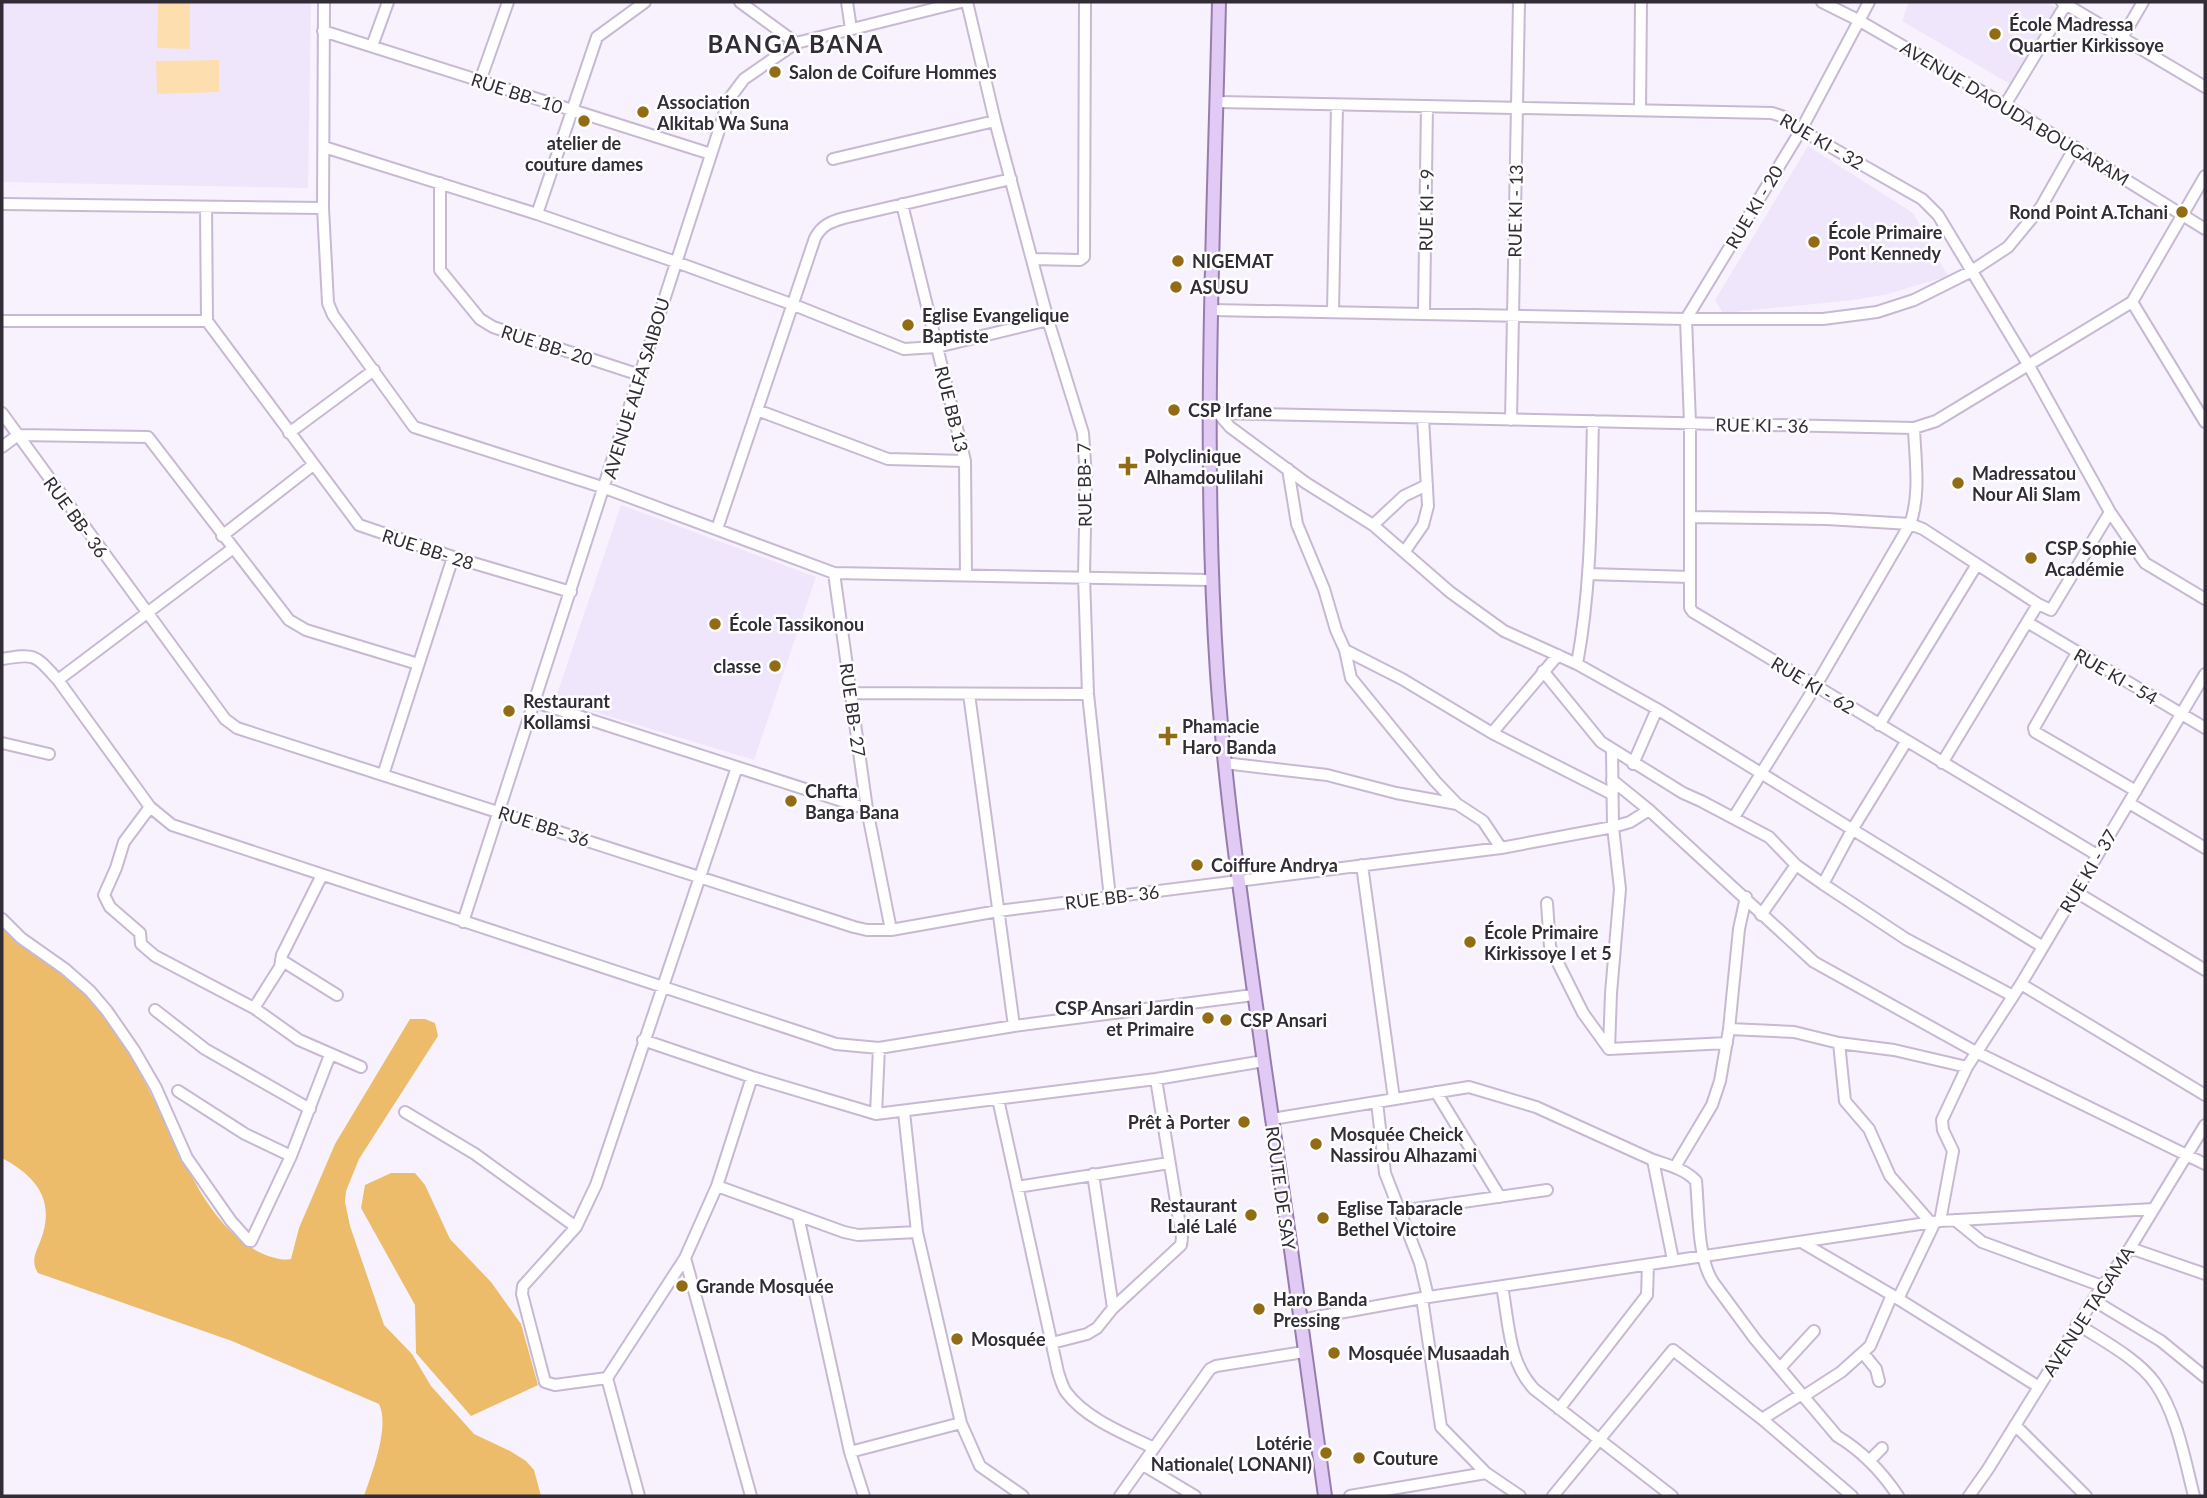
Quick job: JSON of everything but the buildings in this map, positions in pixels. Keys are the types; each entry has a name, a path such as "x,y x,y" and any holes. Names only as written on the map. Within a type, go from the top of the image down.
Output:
{"main road":[{"name":"ROUTE DE SAY","path":"1219,2 1212,310 1215,413 1211,580 1224,763 1325,1496"}],"street":[{"path":"324,2 323,208 328,303 333,315 414,427 605,488 834,573 1211,580"},
{"path":"372,46 388,2"},
{"path":"480,81 508,2"},
{"path":"537,214 597,37 644,2"},
{"path":"740,2 796,43"},
{"path":"847,2 850,29"},
{"name":"AVENUE ALFA SAIBOU","path":"463,922 676,261 735,88 796,43 961,2"},
{"name":"RUE BB- 7","path":"967,2 995,121 1048,320 1083,433 1086,477 1084,577 1088,694 1110,898"},
{"path":"1032,259 1080,260 1084,257 1085,2"},
{"name":"RUE KI - 13","path":"1511,420 1519,2"},
{"path":"1640,110 1641,2"},
{"name":"AVENUE DAOUDA BOUGARAM","path":"1822,2 2005,104 2205,229"},
{"name":"RUE KI - 20","path":"1686,319 1801,130 1869,2"},
{"path":"2122,38 2143,2"},
{"path":"2005,104 2064,3 2205,87"},
{"name":"RUE BB- 10","path":"324,31 711,155"},
{"name":"RUE KI - 32","path":"1217,102 1772,113 1784,117 1801,130 1922,198 1938,215 2029,366 2110,512 2145,563 2205,599"},
{"path":"1333,312 1337,105"},
{"name":"RUE KI - 9","path":"1424,314 1427,106"},
{"path":"833,159 995,121"},
{"path":"324,147 676,261 794,305 895,347 914,350 937,347 1048,320"},
{"path":"1212,310 1686,319 1823,319 1877,312 1914,300 1970,272 2008,247 2041,207 2075,147"},
{"name":"RUE KI - 36","path":"1215,413 1914,428 1936,421 2132,302 2205,176"},
{"path":"717,530 820,229 828,223 844,218 1011,179"},
{"name":"RUE BB- 20","path":"440,183 438,264 480,319 494,327 640,375"},
{"path":"2,204 323,208"},
{"name":"RUE BB 13","path":"902,204 965,461 966,575"},
{"path":"2,321 207,321 206,208"},
{"path":"2132,302 2205,422"},
{"path":"1686,319 1690,423"},
{"name":"RUE BB- 28","path":"207,321 359,524 453,557 570,593"},
{"path":"289,433 374,370"},
{"path":"757,410 888,458 965,461"},
{"name":"RUE BB- 36","path":"2,413 225,719 237,728 854,927 891,930 998,911 1501,848 1613,827 1650,810"},
{"path":"1215,413 1320,493 1373,524 1450,592 1504,631 1577,664 1657,709 2043,947"},
{"path":"1405,551 1423,525 1428,506 1423,418"},
{"path":"1577,664 1585,620 1593,421"},
{"name":"RUE KI - 62","path":"1690,423 1689,604 1693,612 2098,855"},
{"path":"1734,817 1815,687 1910,524 1914,513 1916,482 1914,428"},
{"path":"2,447 18,435 148,437 289,620 297,626 418,664"},
{"path":"222,536 313,465"},
{"path":"1288,469 1297,524 1345,650 1352,678 1435,781 1457,804 1483,821 1501,848"},
{"path":"1373,524 1404,496 1427,485"},
{"path":"1691,517 1827,519 1910,524 2047,609 2054,608 2110,512"},
{"path":"58,680 232,549"},
{"path":"383,775 453,557"},
{"path":"1879,725 1976,566"},
{"name":"RUE BB- 27","path":"834,573 867,809 891,930"},
{"path":"1588,574 1690,577"},
{"path":"1942,763 2038,604"},
{"name":"RUE KI - 54","path":"2027,622 2205,728"},
{"path":"1345,650 1402,679 1492,733 1612,794"},
{"path":"2077,653 2035,725 2035,732 2136,791"},
{"path":"2,659 26,655 41,661 58,680 150,807 172,825 836,1044 879,1048 1014,1026 1254,995"},
{"path":"1492,733 1558,655"},
{"path":"1543,671 1598,739 1633,764 1683,793 1769,836 1796,865 1906,939 2013,996"},
{"name":"RUE KI - 37","path":"1762,1419 1841,1372 1863,1353 1876,1336 1935,1222 1953,1152 1943,1130 1942,1120 1967,1067 2021,984 2205,674"},
{"path":"850,693 1088,694"},
{"path":"969,694 1014,1026"},
{"path":"535,702 867,809"},
{"path":"1633,764 1657,709"},
{"path":"1824,884 1852,830 1906,742"},
{"path":"2,743 49,754"},
{"path":"1609,1049 1620,890 1613,827 1612,749"},
{"path":"1224,763 1327,775 1396,793 1457,804"},
{"path":"607,1378 555,1385 545,1382 523,1286 576,1227 596,1185 737,767"},
{"path":"1612,780 1650,810 1814,962 1976,1052 2205,1164"},
{"path":"2129,803 2205,848"},
{"path":"150,807 124,842 104,897 110,907 140,933 145,949 254,1008 299,1041 361,1067"},
{"path":"1362,865 1394,1099"},
{"path":"1761,915 1796,865"},
{"path":"254,1008 280,967 322,875"},
{"path":"2076,892 2205,970"},
{"path":"1675,1167 1712,1105 1720,1081 1729,1029 1734,963 1746,897"},
{"path":"1546,903 1550,947 1583,1013 1609,1049"},
{"path":"2,919 21,938 73,976 107,1011 156,1088 187,1158 230,1221 249,1241 291,1156 330,1055"},
{"path":"281,960 337,995"},
{"path":"2021,984 2205,1095"},
{"path":"155,1010 205,1049 310,1109"},
{"path":"1729,1029 1794,1032 1839,1043 1894,1050 1967,1067"},
{"path":"643,1040 752,1077 876,1114 1156,1079 1264,1061"},
{"path":"1609,1049 1727,1043"},
{"path":"1839,1043 1845,1101 1869,1129 1890,1176 1935,1222"},
{"path":"876,1114 879,1048"},
{"path":"639,1496 607,1378 685,1258 717,1186 752,1077"},
{"path":"1052,1343 1087,1334 1097,1328 1113,1308 1181,1245 1156,1079"},
{"path":"1272,1119 1469,1087 1536,1107 1689,1174 1696,1181 1707,1273 1755,1339 1837,1436 1870,1461 1898,1496"},
{"path":"178,1091 245,1134 291,1156"},
{"path":"1436,1092 1500,1197"},
{"path":"998,1099 1064,1390 1076,1404 1103,1422 1154,1448"},
{"path":"1377,1102 1385,1173 1420,1263 1441,1426 1486,1473 1520,1496"},
{"path":"404,1112 475,1154 576,1227"},
{"path":"904,1112 917,1232 961,1423 974,1456 981,1466 1023,1496"},
{"name":"AVENUE TAGAMA","path":"1969,1496 2077,1324 2130,1248 2205,1125"},
{"path":"1653,1160 1673,1261"},
{"path":"1017,1186 1169,1163"},
{"path":"1093,1174 1113,1308"},
{"path":"717,1186 858,1235 917,1232"},
{"path":"1400,1211 1547,1190"},
{"path":"1300,1320 1425,1298 1935,1222 2154,1209"},
{"path":"798,1216 850,1452 864,1496"},
{"path":"1955,1220 1982,1242 2102,1286"},
{"path":"1803,1243 2039,1387"},
{"path":"2130,1248 2205,1274"},
{"path":"685,1258 751,1496"},
{"path":"1559,1409 1647,1295 1648,1265"},
{"path":"1503,1286 1515,1361 1521,1375 1534,1389 1672,1496"},
{"path":"2093,1300 2161,1341 2205,1377"},
{"path":"2077,1324 2121,1352 2154,1381 2181,1444 2193,1496"},
{"path":"1780,1368 1814,1331"},
{"path":"1553,1496 1673,1350 1762,1419 1852,1496"},
{"path":"1120,1496 1210,1369 1304,1352"},
{"path":"1863,1353 1876,1369 1879,1381"},
{"path":"850,1452 961,1423"},
{"path":"2015,1425 2086,1496"},
{"path":"1870,1461 1882,1448"},
{"path":"1143,1465 1195,1496"},
{"path":"1350,1496 1486,1473"}],"shaded area":[{"path":"2,2 311,2 308,188 2,182"},
{"path":"158,2 190,2 190,49 157,48"},
{"path":"1909,2 2045,2 2058,9 2012,85 1902,21"},
{"path":"219,60 219,92 157,94 156,61"},
{"path":"1808,146 1913,213 1948,276 1888,294 1854,300 1723,313 1715,300"},
{"path":"621,505 816,577 754,760 555,700"},
{"path":"2,925 58,970 97,1007 131,1056 191,1175 214,1212 243,1242 276,1258 291,1259 299,1228 335,1144 410,1019 425,1019 435,1023 438,1036 359,1159 346,1191 345,1202 350,1226 384,1325 412,1354 431,1386 474,1434 526,1461 534,1470 541,1496 364,1496 381,1437 382,1413 379,1404 232,1341 38,1273 34,1258 44,1228 44,1203 34,1182 15,1165 2,1158"},
{"path":"391,1173 415,1173 425,1185 450,1239 491,1282 521,1324 538,1385 471,1416 416,1353 415,1305 361,1208 365,1185"}],"place":[{"name":"École Madressa Quartier Kirkissoye","path":"1995,34"},
{"name":"Salon de Coifure Hommes","path":"775,72"},
{"name":"Association Alkitab Wa Suna","path":"643,112"},
{"name":"atelier de couture dames","path":"584,121"},
{"name":"Rond Point A.Tchani","path":"2182,212"},
{"name":"École Primaire Pont Kennedy","path":"1814,242"},
{"name":"NIGEMAT","path":"1178,261"},
{"name":"ASUSU","path":"1176,287"},
{"name":"Eglise Evangelique Baptiste","path":"908,325"},
{"name":"CSP Irfane","path":"1174,410"},
{"name":"Polyclinique Alhamdoulilahi","path":"1128,466"},
{"name":"Madressatou Nour Ali Slam","path":"1958,483"},
{"name":"CSP Sophie Académie","path":"2031,558"},
{"name":"École Tassikonou","path":"715,624"},
{"name":"classe","path":"775,666"},
{"name":"Restaurant Kollamsi","path":"509,711"},
{"name":"Phamacie Haro Banda","path":"1168,736"},
{"name":"Chafta Banga Bana","path":"791,801"},
{"name":"Coiffure Andrya","path":"1197,865"},
{"name":"École Primaire Kirkissoye I et 5","path":"1470,942"},
{"name":"CSP Ansari Jardin et Primaire","path":"1208,1018"},
{"name":"CSP Ansari","path":"1226,1020"},
{"name":"Prêt à Porter","path":"1244,1122"},
{"name":"Mosquée Cheick Nassirou Alhazami","path":"1316,1144"},
{"name":"Restaurant Lalé Lalé","path":"1251,1215"},
{"name":"Eglise Tabaracle Bethel Victoire","path":"1323,1218"},
{"name":"Grande Mosquée","path":"682,1286"},
{"name":"Haro Banda Pressing","path":"1259,1309"},
{"name":"Mosquée","path":"957,1339"},
{"name":"Mosquée Musaadah","path":"1334,1353"},
{"name":"Lotérie Nationale( LONANI)","path":"1326,1453"},
{"name":"Couture","path":"1359,1458"}],"district":[{"name":"BANGA BANA","path":"796,43"}]}
